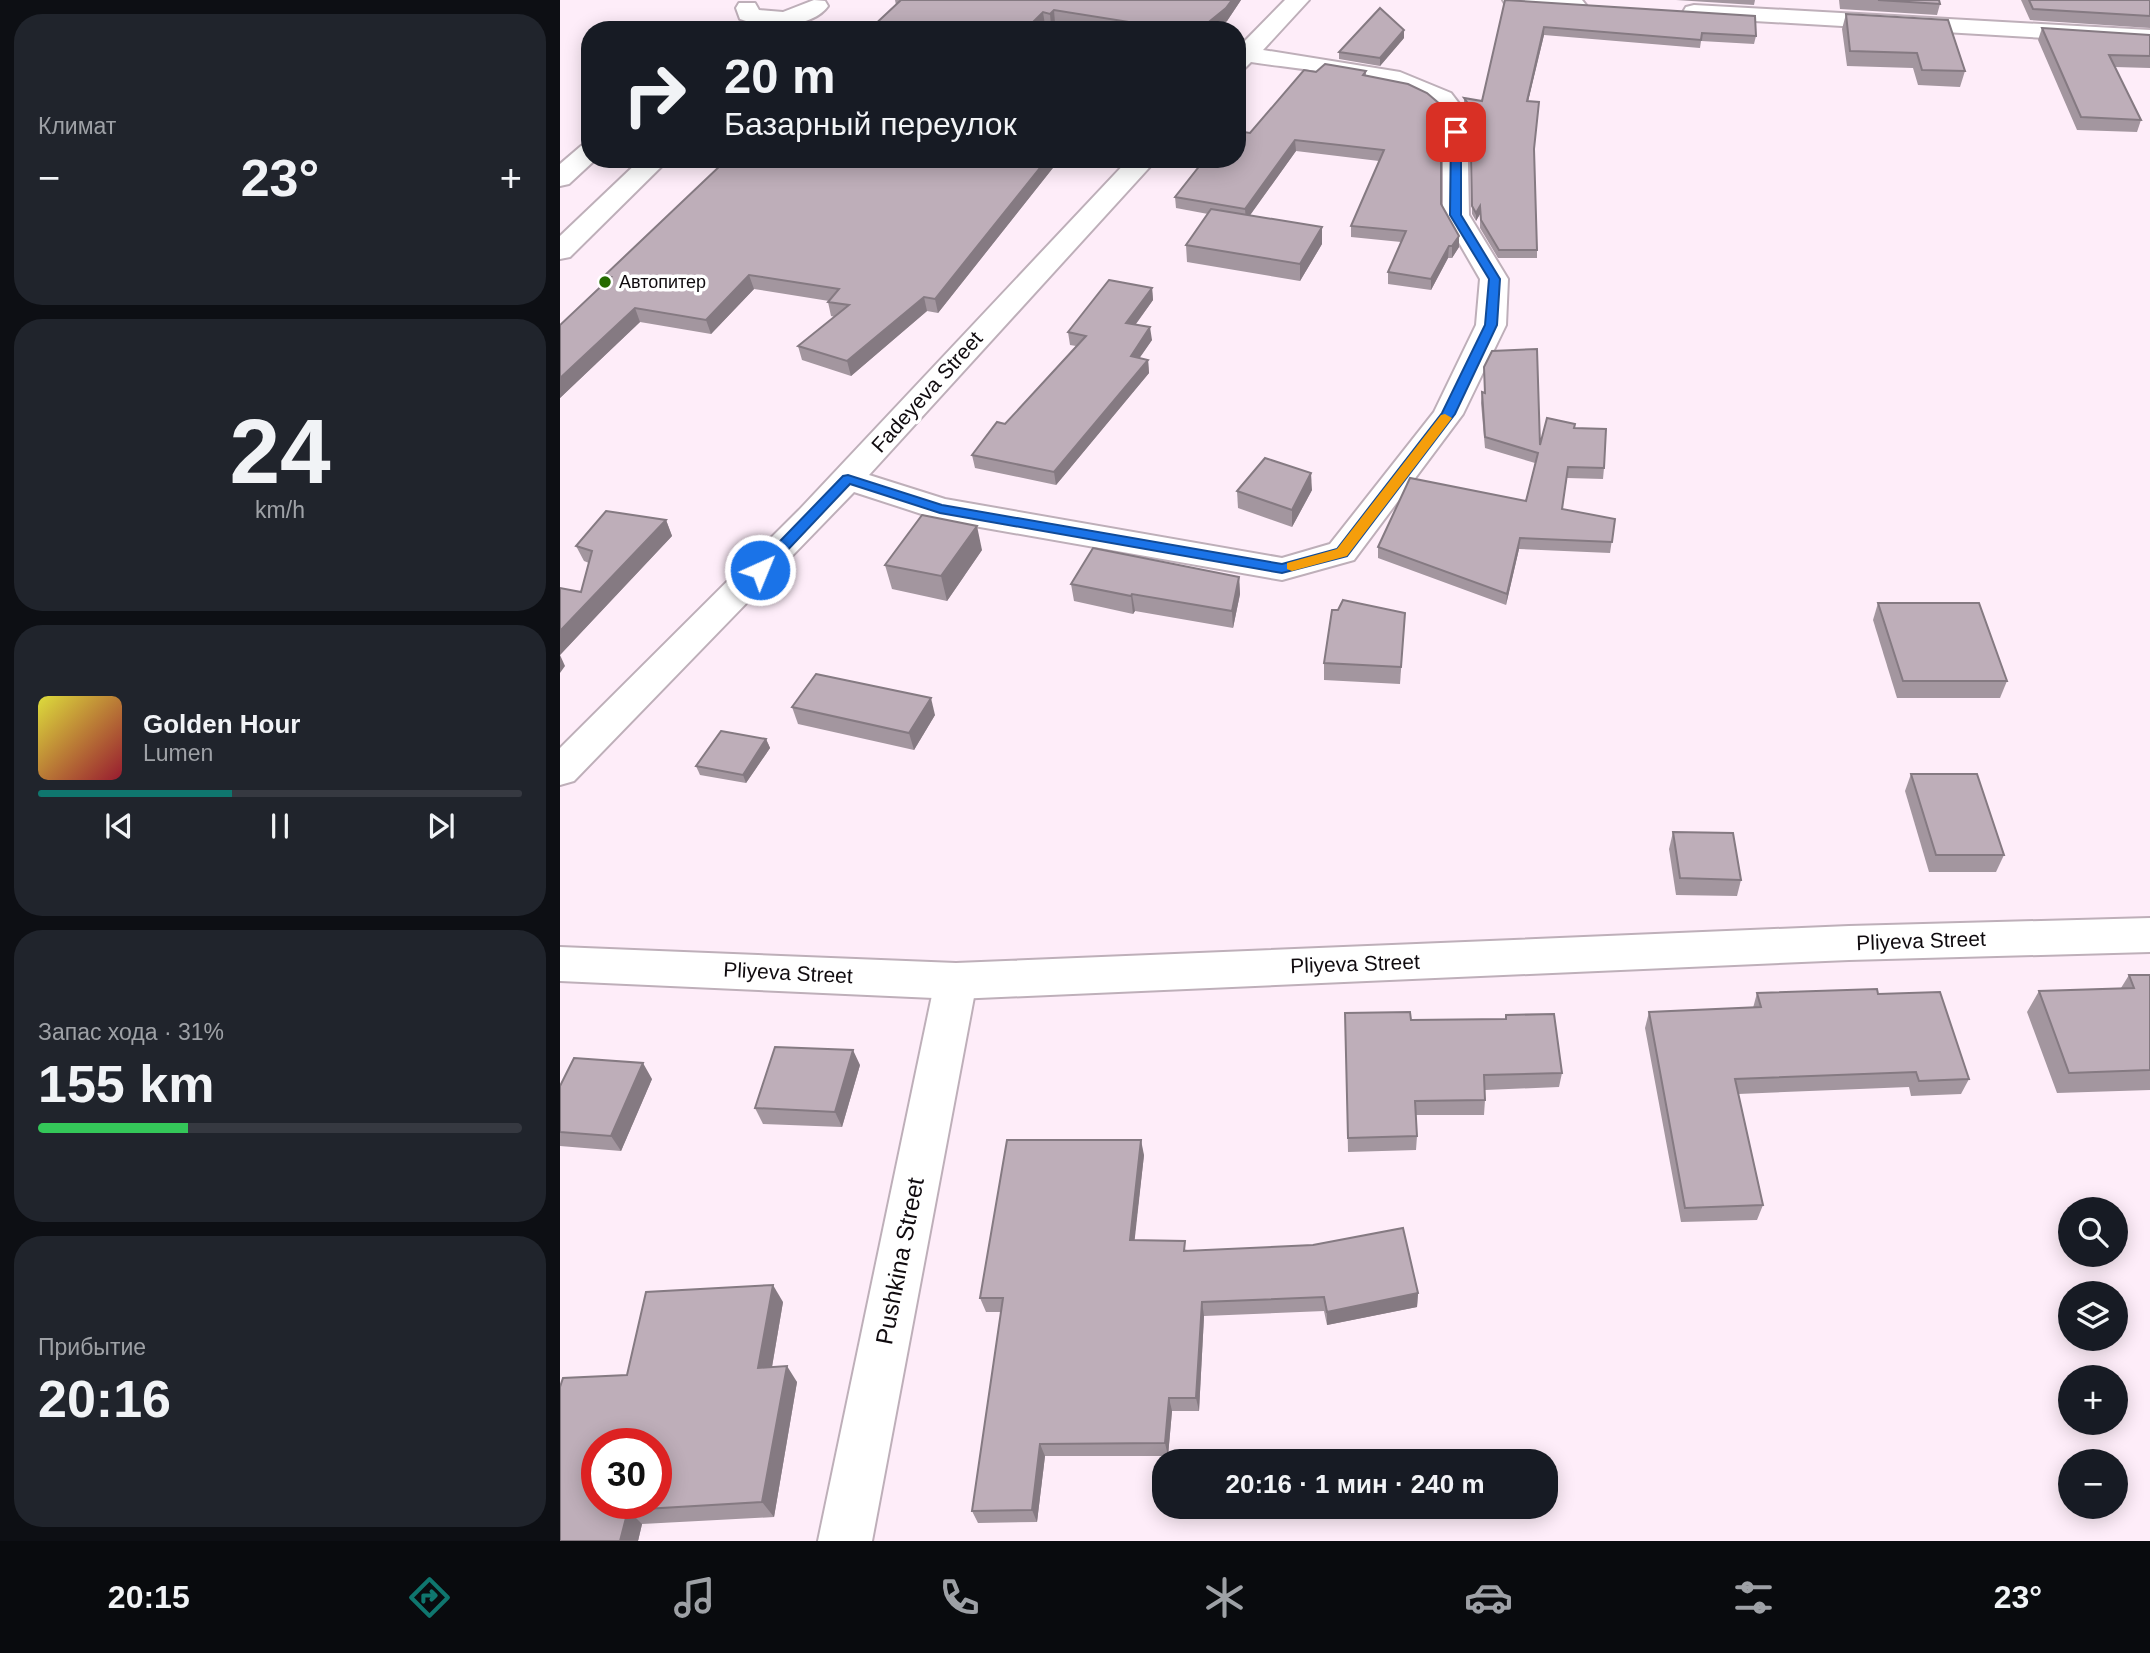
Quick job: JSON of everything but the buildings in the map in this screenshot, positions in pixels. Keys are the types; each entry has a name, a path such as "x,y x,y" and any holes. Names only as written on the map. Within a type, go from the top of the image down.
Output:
{"street":[{"path":"1246,55 1298,0"},
{"path":"1514,0 1595,6"},
{"path":"745,10 748,14 769,20 796,16 820,3"},
{"path":"801,21 820,3"},
{"path":"1677,11 2150,37"},
{"path":"848,479 940,509 1282,569 1342,552 1448,414 1491,325 1494,279 1456,215 1455,114 1442,98 1392,77 1246,59"},
{"path":"560,178 581,159"},
{"path":"560,251 647,168"},
{"name":"Fadeyeva Street","path":"560,771 708,625 848,479 1058,248 1135,168"},
{"name":"Pliyeva Street","path":"560,964 956,981 1835,944 2150,935"},
{"name":"Pushkina Street","path":"845,1541 956,981"}],"slow traffic":[{"path":"1292,566 1342,552 1445,418"}],"place":[{"name":"Автопитер","path":"605,282"}],"route":[{"path":"760,570 848,479 940,509 1282,569 1342,552 1448,414 1491,325 1494,279 1456,215 1456,132"}]}
